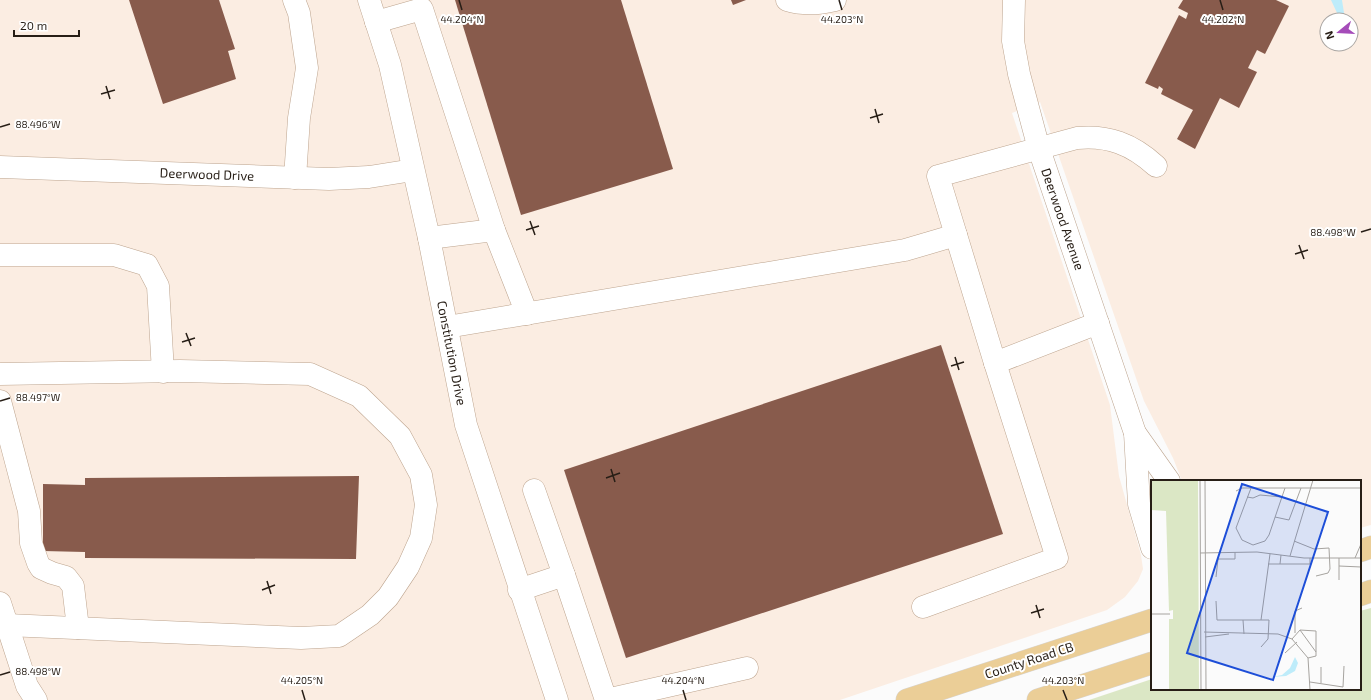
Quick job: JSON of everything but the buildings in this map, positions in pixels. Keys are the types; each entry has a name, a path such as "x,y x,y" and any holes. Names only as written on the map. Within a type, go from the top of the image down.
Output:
{"main road":[{"path":"1361,551 1371,547"},
{"path":"1361,595 1371,592"},
{"name":"County Road CB","path":"907,700 1151,620"},
{"path":"1038,700 1151,663"}],"street":[{"path":"294,0 300,13 307,68 299,118 295,178"},
{"name":"Constitution Drive","path":"369,0 390,65 413,170 430,238 466,425 519,590 557,700"},
{"path":"787,0 797,3 810,4 835,0"},
{"name":"Deerwood Avenue","path":"1014,0 1013,41 1018,74 1040,150 1135,433 1139,504 1151,545"},
{"path":"376,22 422,9 494,230 527,314"},
{"path":"922,607 1057,558 994,362 938,176 1040,150 1076,138 1092,136 1108,138 1143,154 1156,166"},
{"name":"Deerwood Drive","path":"0,167 329,179 369,177 413,170"},
{"path":"430,238 494,230"},
{"path":"447,328 905,250 956,235"},
{"path":"0,255 114,255 147,265 158,286 163,372"},
{"path":"994,362 1098,323"},
{"path":"0,374 163,372 310,374 359,396 400,436 421,475 426,504 421,538 408,567 388,597 370,615 339,636 301,638 78,628 6,634"},
{"path":"0,401 29,511 31,543 41,568 66,577 73,586 78,628"},
{"name":"Deerwood Avenue","path":"1135,433 1168,480"},
{"path":"534,490 606,700 747,668"},
{"path":"519,590 564,575"},
{"path":"0,603 6,634 27,686 36,700"}],"shaded area":[{"path":"0,0 1371,0 1371,525 1361,528 1361,480 1182,480 1173,458 1144,401 1040,102 1012,113 1110,405 1119,476 1141,555 1143,569 1138,581 1125,597 1107,610 840,700 0,700"}],"green space":[{"path":"1371,608 1371,700 1089,700 1151,679 1151,690 1361,690 1361,611"}],"water":[{"path":"1331,0 1342,0 1344,12 1337,12"}]}
